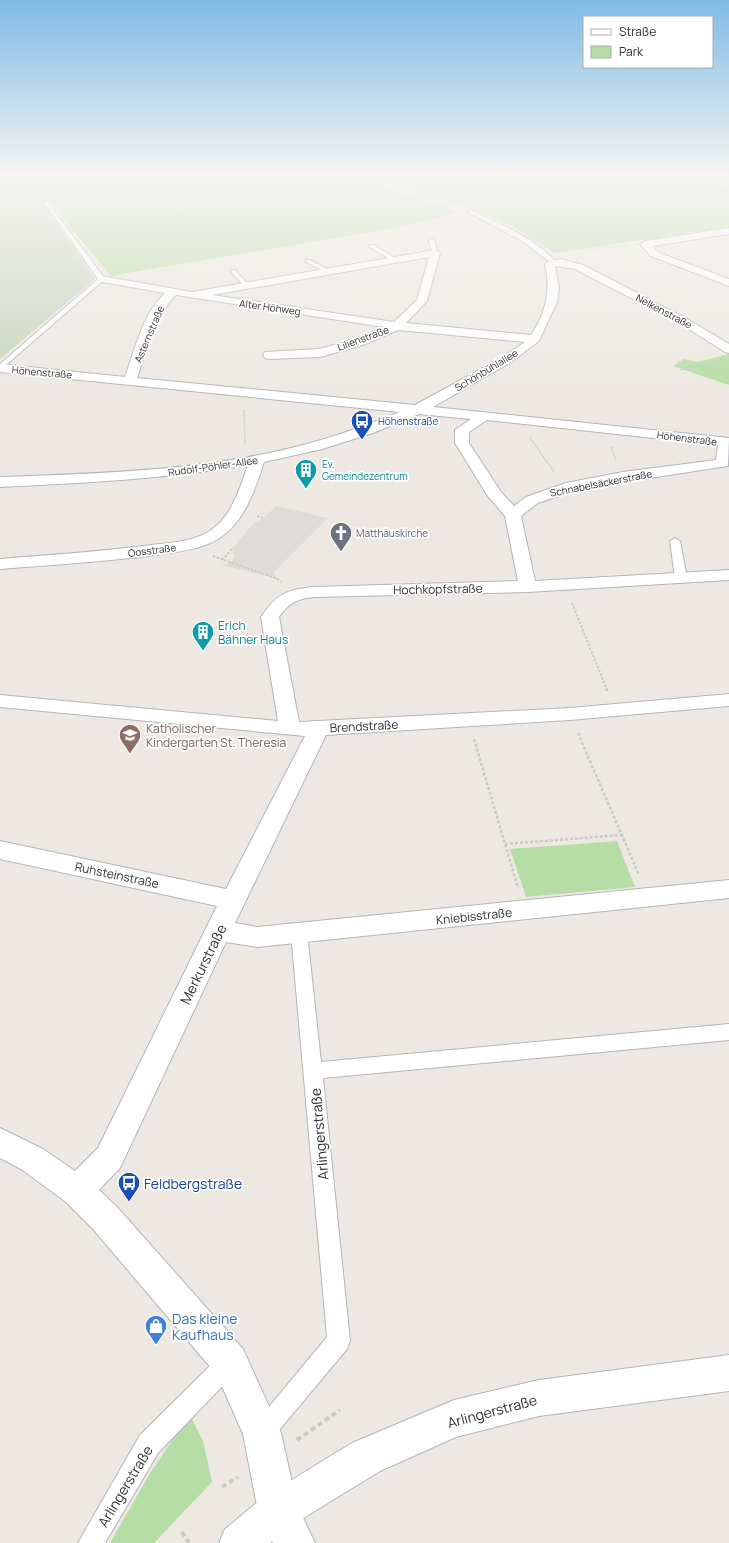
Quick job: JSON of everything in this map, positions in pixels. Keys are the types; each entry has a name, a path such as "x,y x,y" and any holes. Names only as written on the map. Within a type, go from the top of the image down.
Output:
{"street":[{"path":"650,249 654,254 729,283"},
{"path":"192,295 435,253"},
{"name":"Lilienstraße","path":"269,355 320,353 359,342 396,326 422,301 435,253"},
{"name":"Schönbühlallee","path":"418,409 512,356 535,339 552,307 555,280 550,264 553,262"},
{"name":"Nelkenstraße","path":"553,262 570,264 579,267 685,322 729,349"},
{"name":"Alter Höhweg","path":"102,279 192,295 396,326 535,339"},
{"name":"Asternstraße","path":"130,381 149,328 161,303 174,292"},
{"name":"Höhenstraße","path":"0,368 243,391 727,442"},
{"name":"Rudolf-Pöhler-Allee","path":"1,482 74,480 156,474 257,461 310,448 364,431 418,409"},
{"path":"485,416 462,430 462,443 495,495 513,515 528,586"},
{"name":"Schnabelsäckerstraße","path":"513,515 532,500 566,488 623,477 726,465 727,442"},
{"name":"Oosstraße","path":"0,564 120,554 184,546 214,535 228,523 236,512 257,461"},
{"name":"Hochkopfstraße","path":"291,594 313,592 565,585 729,575"},
{"path":"290,729 270,618 281,600 291,594"},
{"name":"Brendstraße","path":"3,705 290,729 319,729 570,714 729,700"},
{"name":"Merkurstraße","path":"77,1191 109,1158 233,900 319,729"},
{"name":"Ruhsteinstraße","path":"0,850 233,900"},
{"name":"Kniebisstraße","path":"219,931 257,937 729,890"},
{"path":"0,1142 32,1159 77,1191 105,1218 230,1362 262,1433 286,1527"},
{"name":"Arlingerstraße","path":"239,1543 286,1527 366,1457 454,1419 539,1398 729,1373"}],"lane":[{"path":"0,368 102,279 81,249"},
{"path":"377,249 395,260"},
{"path":"434,249 435,253"},
{"path":"536,249 553,262"},
{"path":"308,261 328,271"},
{"path":"233,271 246,285"},
{"path":"675,541 681,578"},
{"name":"Arlingerstraße","path":"262,1433 339,1341 314,1071 299,933"},
{"path":"314,1071 729,1032"},
{"name":"Arlingerstraße","path":"91,1543 149,1444 230,1362"}],"path":[{"path":"0,250 20,249"},
{"path":"580,250 593,249"},
{"path":"0,258 6,250"},
{"path":"0,268 5,273 1,278"},
{"path":"1,278 102,279"},
{"path":"0,312 44,312"},
{"path":"680,370 722,364"},
{"path":"243,391 245,447"},
{"path":"516,419 566,488"},
{"path":"604,428 623,477"},
{"path":"232,549 222,560 278,579 291,594"},
{"path":"565,585 614,710"},
{"path":"570,714 649,897"},
{"path":"468,720 525,911"},
{"path":"505,844 622,835"},
{"path":"182,1532 189,1543"}],"green space":[{"path":"0,249 74,249 95,279 0,359"},
{"path":"89,249 270,249 111,276"},
{"path":"548,249 581,249 554,253"},
{"path":"729,354 729,385 673,366 684,359 698,362"},
{"path":"617,841 635,887 526,897 510,849"},
{"path":"190,1415 203,1441 212,1482 154,1543 110,1543 152,1470"}],"shaded area":[{"path":"276,506 328,518 273,573 278,579 222,565 230,563 235,557 232,549 254,523 264,518"}],"place":[{"name":"Höhenstraße","path":"362,440"},
{"name":"Ev. Gemeindezentrum","path":"306,490"},
{"name":"Matthäuskirche","path":"341,552"},
{"name":"Erich Bähner Haus","path":"203,652"},
{"name":"Katholischer Kindergarten St. Theresia","path":"130,754"},
{"name":"Feldbergstraße","path":"129,1202"},
{"name":"Das kleine Kaufhaus","path":"156,1346"}]}
